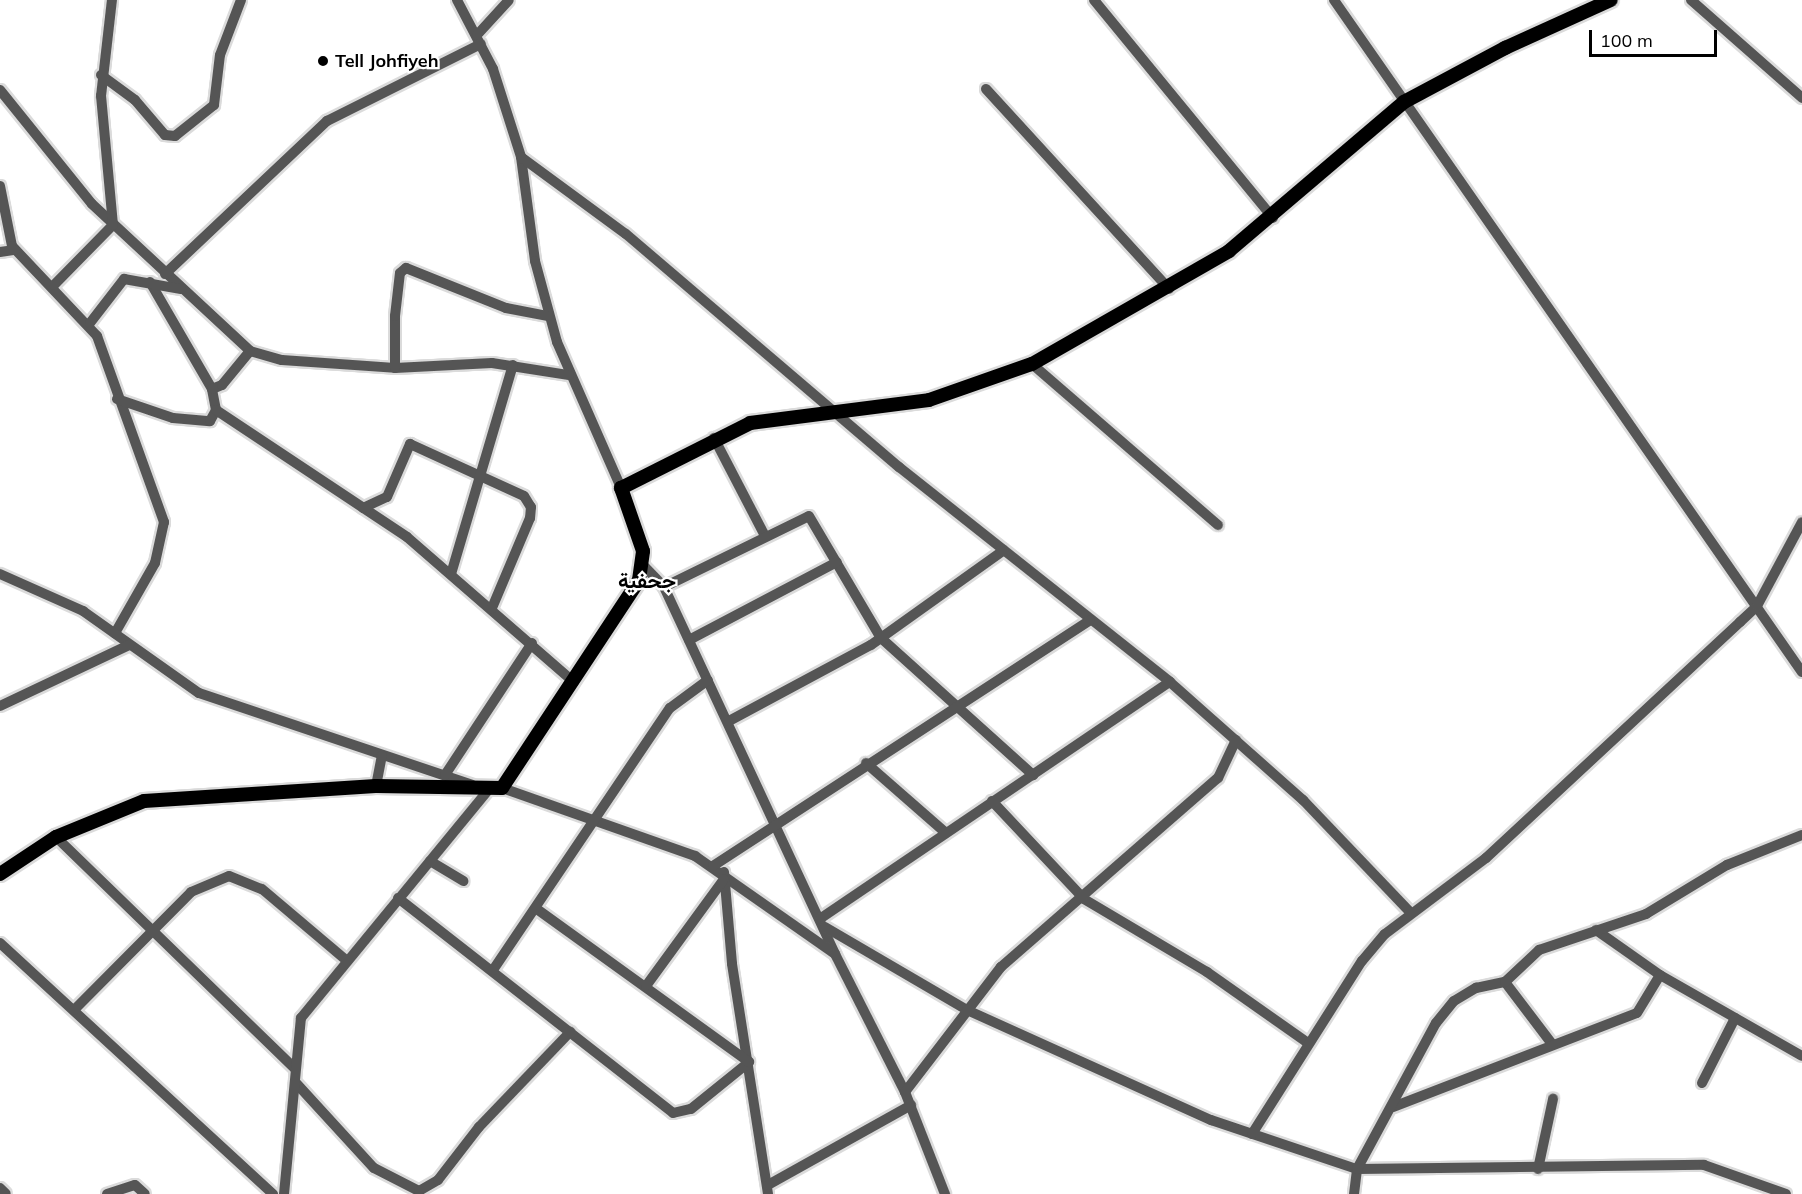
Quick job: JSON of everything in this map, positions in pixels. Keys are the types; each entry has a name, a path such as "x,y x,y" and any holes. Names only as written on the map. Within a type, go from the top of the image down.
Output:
{"main road":[{"path":"0,874 56,837 144,801 376,786 496,788 574,682 644,566 621,488 714,438 766,418 929,400 1032,364 1169,289 1273,218 1404,102 1504,48 1611,0"}],"street":[{"path":"54,285 113,225 101,75 112,0"},
{"path":"101,75 135,100 168,137 175,136 214,105 220,55 241,0"},
{"path":"457,0 479,39 521,157 548,316 569,375 621,488"},
{"path":"165,274 327,121 479,39 509,0"},
{"path":"1094,0 1273,218"},
{"path":"1334,0 1802,672"},
{"path":"1691,0 1802,98"},
{"path":"986,89 1169,289"},
{"path":"0,90 113,225 250,351 282,360 395,368 471,362 513,365 569,375"},
{"path":"521,157 626,234 832,410 1090,620 1170,682 1303,800 1410,912"},
{"path":"0,186 15,250 54,285 90,323 164,530 145,585 115,633"},
{"path":"0,252 15,250"},
{"path":"395,368 396,305 400,273 406,268 506,308 548,316"},
{"path":"90,323 124,279 181,289"},
{"path":"150,282 212,389 216,410 363,508 451,574 574,682"},
{"path":"212,389 222,385 250,351"},
{"path":"1032,364 1218,525"},
{"path":"451,574 513,365"},
{"path":"117,399 207,422 216,410"},
{"path":"714,438 764,534"},
{"path":"363,508 387,497 411,444 481,474 524,496 531,507 492,608"},
{"path":"664,587 764,534 808,516 881,638 1033,775"},
{"path":"1252,1134 1362,961 1410,912 1486,858 1757,606 1802,522"},
{"path":"729,721 881,638 1004,550"},
{"path":"689,640 837,562"},
{"path":"644,566 664,587 777,819 835,954 911,1105 945,1194"},
{"path":"0,574 61,598 199,693 475,786"},
{"path":"713,866 777,819 1090,620"},
{"path":"445,775 532,643"},
{"path":"0,706 129,645"},
{"path":"493,970 599,820 670,708 708,680"},
{"path":"823,922 992,801 1170,682"},
{"path":"905,1092 967,1010 1011,958 1084,899 1218,778 1236,740"},
{"path":"376,786 382,756"},
{"path":"866,763 946,833"},
{"path":"284,1194 300,1021 346,960 398,898 496,788 599,820 713,866 835,954"},
{"path":"992,801 1084,899 1207,972 1308,1043"},
{"path":"1354,1194 1357,1169 1443,1012 1476,988 1505,982 1539,950 1646,915 1727,865 1802,835"},
{"path":"56,837 152,933 294,1068"},
{"path":"430,861 463,881"},
{"path":"646,986 724,875"},
{"path":"724,875 768,1190 911,1105"},
{"path":"74,1011 201,885 236,877 262,889 346,960"},
{"path":"398,898 677,1114 692,1109 749,1062"},
{"path":"537,909 749,1062"},
{"path":"823,922 967,1010 1252,1134 1357,1169 1538,1169 1706,1165 1786,1194"},
{"path":"1596,930 1660,975 1802,1056"},
{"path":"0,943 273,1194"},
{"path":"1393,1107 1637,1013 1660,975"},
{"path":"1505,982 1552,1044"},
{"path":"1702,1083 1735,1018"},
{"path":"296,1083 374,1168 407,1191 419,1191 438,1180 478,1127 570,1032"},
{"path":"1538,1169 1553,1099"},
{"path":"107,1194 135,1185 145,1194"},
{"path":"0,1188 6,1194"}],"place":[{"name":"Tell Johfiyeh","path":"323,61"}],"district":[{"name":"جحفية","path":"647,580"}]}
